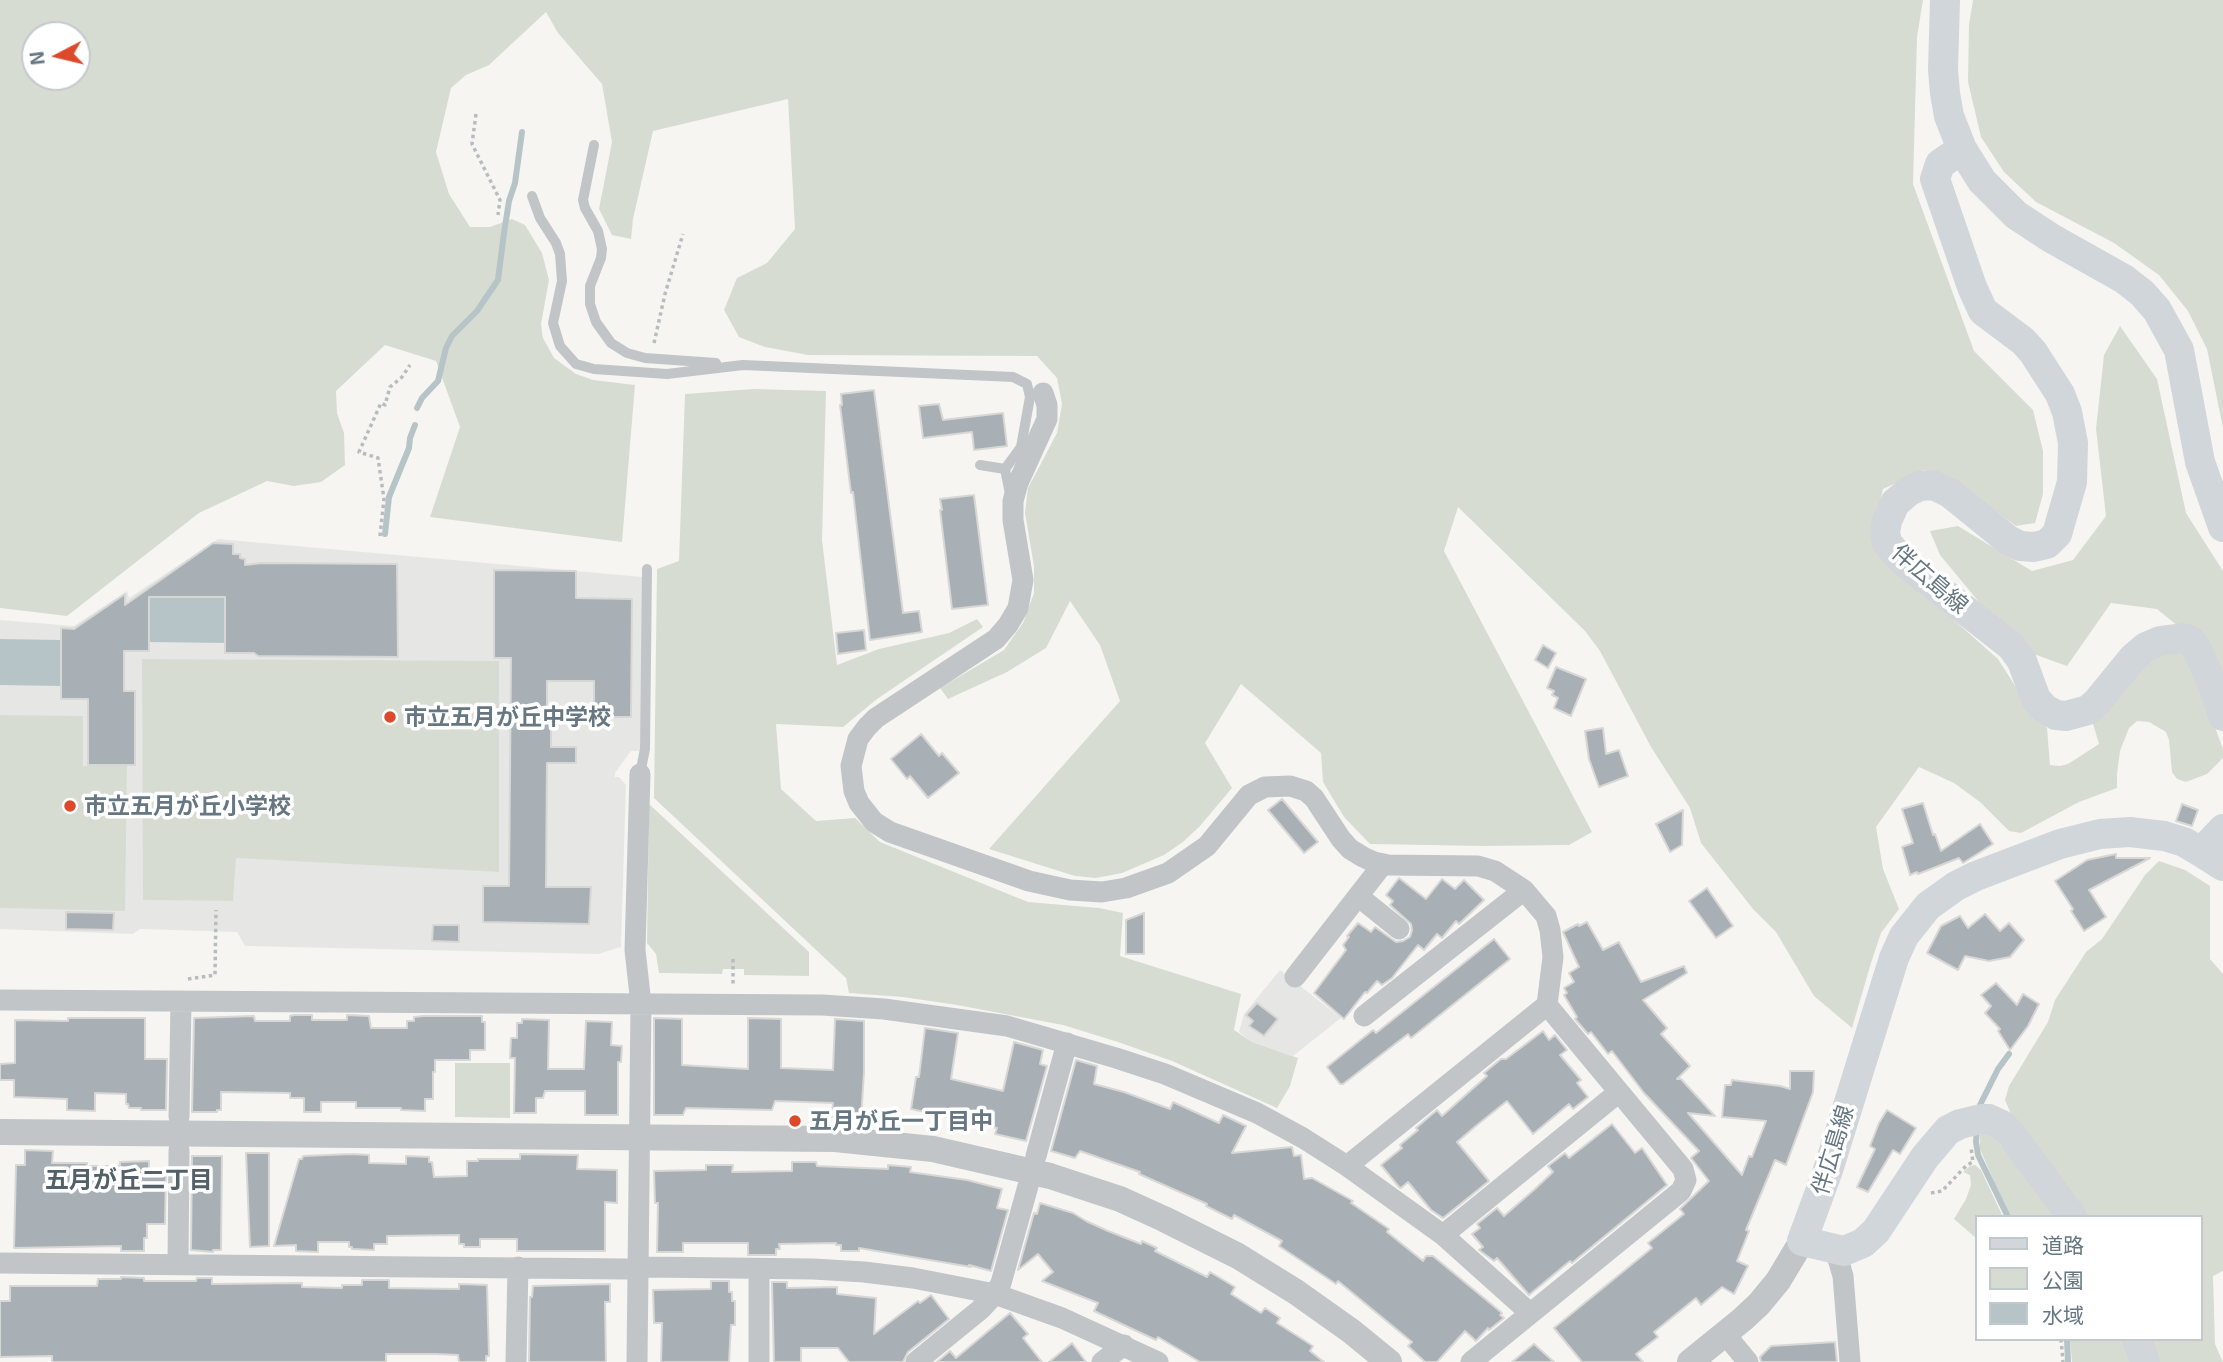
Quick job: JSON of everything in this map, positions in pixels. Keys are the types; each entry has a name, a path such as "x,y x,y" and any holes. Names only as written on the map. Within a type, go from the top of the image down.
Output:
{"main road":[{"path":"1945,0 1945,93 1962,149 1982,181 2016,215 2124,279 2142,293 2157,310 2179,350 2200,462 2223,527"},
{"name":"伴広島線","path":"1962,149 1940,164 1935,179 1972,287 1983,311 2012,331 2033,352 2060,394 2067,412 2073,443 2072,482 2057,534 2047,544 2020,546 2008,540 1950,493 1933,485 1920,486 1909,491 1895,503 1886,521 1887,543 1904,562 2011,646 2022,661 2036,698 2045,709 2056,715 2066,716 2088,710 2133,657 2160,642 2183,638 2190,640 2196,649 2215,690 2223,716"},
{"name":"伴広島線","path":"1802,1241 1828,1170 1894,958 1912,925 1928,906 1956,886 2060,844 2100,834 2154,834 2184,842 2212,859 2223,829"},
{"path":"1802,1241 1844,1251 1871,1238 1936,1143 1948,1130 1976,1120 1989,1119 2002,1125 2012,1135 2070,1215"},
{"path":"2138,1341 2145,1362"}],"street":[{"path":"1043,393 1047,405 1047,419 1018,483 1013,511 1023,580 1021,599 1009,625 996,639 876,718 858,739 851,766 854,791 865,813 890,832 1028,881 1070,890 1101,892 1126,888 1168,873 1207,846 1248,795 1265,787 1290,786 1306,792 1314,799 1350,849 1363,857 1383,864 1478,866 1495,871 1524,890 1546,916 1550,930 1553,957 1547,1004 1347,1166"},
{"path":"637,1362 640,1004 635,950 640,774"},
{"path":"1295,977 1383,864"},
{"path":"1364,1016 1524,890"},
{"path":"1358,896 1399,929"},
{"path":"0,1000 822,1005 884,1009 1007,1026 1165,1074 1257,1113 1303,1138 1443,1235 1530,1313"},
{"path":"179,1117 181,1002"},
{"path":"1471,1362 1685,1186 1683,1169 1547,1004"},
{"path":"1036,1156 1067,1043"},
{"path":"1443,1235 1619,1092"},
{"path":"0,1132 835,1139 884,1142 980,1158 1050,1175 1120,1199 1238,1256 1325,1311 1389,1362"},
{"path":"178,1150 178,1264"},
{"path":"916,1362 981,1309 995,1294 1001,1283 1028,1186"},
{"path":"1690,1362 1744,1319 1769,1293 1802,1241"},
{"path":"1832,1249 1843,1276 1850,1362"},
{"path":"0,1263 813,1269 876,1273 995,1294 1062,1318 1158,1362"},
{"path":"516,1362 518,1267"},
{"path":"758,1362 759,1269"},
{"path":"1725,1334 1748,1362"},
{"path":"1102,1362 1124,1345"}],"lane":[{"path":"594,145 583,200 584,208 598,231 602,249 590,286 590,304 601,330 618,348 636,356 743,365 1013,377 1027,384 1030,397 1020,447 1005,469 1013,511"},
{"path":"532,196 540,218 560,254 562,281 553,323 560,346 570,360 594,369 667,374 743,365"},
{"path":"979,465 1005,469"},
{"path":"640,774 645,749 647,569"}],"path":[{"path":"477,114 472,144 500,200 498,215"},
{"path":"651,358 665,294 683,234"},
{"path":"380,536 384,499 378,458 359,452 381,403 386,405 390,387 402,377 410,365"},
{"path":"195,977 215,975 216,909"},
{"path":"733,959 733,971"},
{"path":"1925,1192 1939,1193 1973,1162"},
{"path":"2061,1341 2063,1362"}],"shaded area":[{"name":"市立五月が丘中学校","path":"218,539 643,577 640,751 631,751 615,773 615,777 619,777 626,785 621,947 598,954 245,946 237,932 140,929 133,934 0,929 0,620 74,626 127,591 129,598"},
{"path":"1280,970 1341,1018 1293,1056 1252,1042 1239,1032 1244,1014"}],"green space":[{"path":"0,0 1923,0 1917,37 1913,184 1974,351 2033,410 2043,451 2043,494 2035,523 2016,526 1958,484 1924,470 1883,489 1871,539 1903,575 1998,659 2035,717 2047,728 2050,765 2068,764 2099,744 2093,724 2143,663 2175,649 2189,657 2223,749 2223,758 2207,774 2186,782 2177,779 2172,772 2166,732 2149,722 2137,721 2129,728 2120,751 2117,788 2079,802 2021,833 2009,831 1980,802 1954,783 1919,767 1876,827 1883,869 1899,909 1881,933 1852,1028 1814,996 1776,932 1753,909 1701,843 1690,808 1651,747 1600,651 1585,631 1458,507 1444,551 1592,832 1569,845 1370,844 1344,817 1323,782 1321,753 1241,684 1205,743 1232,788 1200,826 1164,855 1122,873 1096,878 1075,876 989,849 1120,701 1100,645 1070,601 1046,648 1007,672 948,699 940,688 1004,650 1023,623 1034,593 1034,566 1025,513 1028,488 1057,433 1062,404 1057,378 1037,356 808,355 765,347 739,337 724,310 737,278 767,263 795,229 788,99 653,131 631,239 612,235 599,209 612,142 602,84 558,33 546,12 489,65 466,75 451,88 436,152 449,194 470,227 490,227 512,219 525,225 542,253 549,280 541,324 543,338 554,358 576,374 593,380 635,385 622,542 430,517 460,427 436,361 385,345 336,391 337,413 344,433 345,465 321,482 294,486 267,481 199,513 67,616 0,608"},
{"path":"1973,0 2223,0 2223,428 2207,349 2188,311 2159,275 2114,243 2036,202 2004,172 1981,137 1968,82 1969,25"},
{"path":"2120,326 2157,379 2186,513 2223,571 2223,676 2211,653 2157,609 2111,603 2067,666 2017,648 1940,555 1930,531 1958,526 2032,571 2073,560 2106,516 2096,429 2104,355"},
{"path":"754,389 826,391 822,540 837,665 879,649 949,633 977,619 983,627 877,699 843,727 776,724 781,789 816,821 855,818 880,842 1028,902 1099,908 1123,913 1120,956 1241,994 1234,1030 1252,1042 1298,1058 1290,1086 1277,1108 1172,1061 1063,1025 957,1005 849,993 846,978 654,798 657,569 679,561 685,394"},
{"path":"142,659 499,661 499,872 236,858 233,901 143,900"},
{"path":"0,715 83,716 83,766 127,766 125,911 0,908"},
{"path":"649,804 809,952 809,976 744,975 744,969 723,969 722,974 659,973 656,954 647,943"},
{"path":"2159,861 2185,870 2210,886 2210,959 2223,974 2223,1271 2213,1276 2215,1344 2223,1362 2155,1362 2148,1341 2202,1341 2202,1215 2082,1215 2011,1114 2005,1100 2009,1086 2048,1022 2055,1000 2086,952 2102,939 2145,875"},
{"path":"455,1063 510,1063 510,1118 455,1117"},
{"path":"1987,1129 2062,1215 2008,1215 1980,1149 1980,1130"},
{"path":"1975,1165 1981,1170 2002,1215 1974,1215 1974,1236 1954,1219 1971,1185 1970,1175 1963,1172"},
{"path":"2070,1341 2131,1341 2138,1362 2072,1362"}],"water":[{"path":"149,597 225,597 225,643 149,642"},
{"path":"0,639 61,640 61,686 0,685"}],"building":[{"path":"874,390 903,613 919,611 922,632 870,640 840,405 841,394"},
{"path":"939,404 943,420 1003,413 1007,446 974,450 972,432 923,438 919,406"},
{"path":"974,495 988,605 952,609 940,499"},
{"path":"213,543 233,544 233,554 240,554 240,558 245,559 245,565 397,564 398,657 258,656 254,653 225,653 225,597 149,597 149,651 124,651 124,691 135,691 135,765 88,765 88,699 61,699 61,628 74,629 125,594 125,605"},
{"path":"494,570 576,571 576,598 632,599 631,717 594,717 594,681 547,681 547,723 551,723 551,747 576,747 576,763 547,763 546,887 591,887 589,924 483,922 483,886 509,886 511,658 494,658"},
{"path":"864,630 866,650 838,654 836,633"},
{"path":"1543,645 1556,653 1548,668 1535,660"},
{"path":"1556,667 1586,679 1571,716 1554,708 1558,698 1552,695 1554,691 1547,688"},
{"path":"1603,728 1606,754 1619,750 1628,776 1599,787 1589,759 1585,731"},
{"path":"921,734 939,756 942,753 959,773 928,798 910,776 907,779 891,759"},
{"path":"1282,799 1318,842 1304,853 1268,810"},
{"path":"1923,803 1941,851 1980,824 1993,844 1963,863 1959,858 1910,875 1902,847 1913,843 1902,809"},
{"path":"2182,804 2198,810 2192,826 2176,821"},
{"path":"1683,810 1682,845 1670,852 1656,824"},
{"path":"2116,854 2116,858 2150,858 2089,890 2106,917 2084,931 2055,881 2087,860"},
{"path":"1399,878 1426,899 1442,879 1455,889 1464,880 1484,900 1459,924 1456,921 1442,938 1437,934 1424,950 1418,945 1392,978 1382,985 1377,981 1344,1019 1314,993 1346,950 1343,945 1349,937 1347,936 1358,923 1371,932 1375,927 1396,942 1410,937 1411,924 1390,905 1393,901 1386,895"},
{"path":"1707,888 1733,926 1716,938 1689,901"},
{"path":"66,912 114,913 113,930 66,929"},
{"path":"1144,913 1144,954 1126,954 1126,920"},
{"path":"1985,914 2000,931 2009,923 2024,940 2010,957 1989,961 1965,956 1958,970 1927,953 1941,926 1960,916 1968,928"},
{"path":"1587,922 1603,950 1619,942 1641,982 1684,966 1687,973 1643,1000 1667,1028 1661,1034 1690,1066 1677,1079 1681,1079 1715,1116 1688,1113 1742,1175 1766,1121 1722,1117 1725,1085 1731,1085 1732,1080 1790,1089 1790,1071 1814,1071 1813,1092 1786,1165 1775,1160 1746,1230 1749,1231 1737,1261 1748,1266 1734,1294 1722,1287 1701,1305 1696,1298 1654,1332 1658,1337 1636,1354 1643,1362 1582,1362 1554,1328 1652,1248 1648,1243 1684,1214 1680,1209 1709,1181 1691,1158 1699,1151 1644,1093 1612,1051 1608,1054 1591,1032 1588,1034 1575,1019 1577,1017 1564,995 1567,993 1564,988 1574,982 1569,973 1579,967 1563,932"},
{"path":"433,925 459,925 459,942 432,941"},
{"path":"1494,939 1510,959 1411,1038 1408,1034 1340,1084 1327,1067 1373,1030 1376,1033"},
{"path":"1996,983 2017,1005 2023,994 2039,1004 2028,1026 2010,1050 1998,1031 2000,1029 1985,1013 1991,1006 1981,995"},
{"path":"1257,1003 1278,1019 1264,1036 1249,1026 1253,1021 1246,1015"},
{"path":"312,1015 312,1020 347,1020 347,1015 369,1016 371,1028 407,1028 407,1021 423,1016 482,1016 482,1022 485,1022 485,1050 470,1050 470,1060 435,1060 433,1099 425,1099 425,1111 356,1108 356,1102 321,1102 321,1112 304,1112 304,1098 290,1098 290,1093 221,1092 221,1110 192,1112 194,1018 254,1016 255,1021 290,1021 290,1016"},
{"path":"68,1018 145,1018 145,1059 167,1059 166,1110 129,1108 126,1094 95,1093 95,1111 67,1110 67,1099 14,1097 14,1080 0,1080 0,1064 15,1063 15,1020 68,1021"},
{"path":"654,1018 682,1019 682,1065 748,1069 748,1018 781,1019 781,1068 833,1070 835,1019 864,1021 861,1119 832,1117 833,1103 775,1101 772,1110 686,1108 683,1115 654,1115"},
{"path":"522,1019 549,1020 548,1069 584,1069 586,1021 612,1022 611,1045 622,1046 621,1062 618,1062 618,1115 585,1115 585,1091 545,1091 543,1098 536,1098 536,1113 514,1113 515,1058 510,1058 511,1038 517,1038 517,1023 522,1023"},
{"path":"925,1028 958,1033 951,1079 1003,1091 1014,1042 1043,1050 1040,1064 1047,1066 1026,1141 995,1134 997,1128 911,1109 916,1077 919,1077"},
{"path":"1543,1031 1549,1040 1555,1035 1567,1050 1560,1055 1581,1080 1577,1083 1588,1097 1573,1109 1569,1104 1533,1134 1507,1101 1477,1125 1457,1142 1489,1181 1443,1218 1431,1210 1408,1182 1399,1187 1381,1165 1402,1148 1400,1145 1437,1110 1442,1116 1487,1076 1484,1073"},
{"path":"1076,1060 1097,1066 1094,1084 1170,1109 1173,1102 1219,1123 1223,1115 1246,1126 1232,1153 1292,1147 1294,1156 1301,1155 1304,1179 1312,1178 1353,1201 1351,1203 1389,1229 1387,1232 1423,1261 1426,1256 1433,1256 1502,1313 1500,1315 1504,1318 1489,1330 1488,1328 1476,1341 1465,1331 1437,1362 1425,1362 1408,1346 1412,1342 1338,1281 1336,1284 1279,1246 1282,1241 1234,1215 1232,1219 1206,1206 1207,1204 1139,1174 1140,1172 1080,1151 1075,1158 1051,1151"},
{"path":"1887,1110 1916,1128 1900,1154 1893,1150 1868,1192 1857,1187 1875,1149 1870,1146"},
{"path":"1612,1124 1635,1153 1642,1148 1667,1185 1529,1295 1497,1258 1494,1261 1479,1250 1483,1247 1472,1234 1480,1228 1477,1224 1497,1208 1504,1216 1535,1189 1553,1172 1548,1166 1565,1153 1569,1158"},
{"path":"25,1150 53,1151 52,1163 120,1166 120,1162 149,1161 149,1172 166,1172 165,1224 147,1224 144,1251 121,1251 121,1246 14,1248 16,1165 25,1165"},
{"path":"246,1153 269,1153 269,1246 250,1247"},
{"path":"520,1154 578,1155 577,1169 617,1170 617,1203 605,1202 605,1251 517,1251 517,1239 480,1239 480,1247 464,1247 464,1244 459,1244 459,1235 387,1236 387,1244 374,1244 374,1250 352,1249 349,1242 318,1242 318,1252 296,1251 296,1245 274,1246 299,1159 303,1156 369,1155 369,1163 406,1164 406,1156 429,1157 434,1177 467,1176 467,1161 478,1159 520,1159"},
{"path":"192,1156 222,1156 221,1250 191,1250"},
{"path":"792,1162 816,1162 817,1166 888,1169 888,1165 911,1167 910,1172 967,1180 1002,1189 997,1208 1008,1210 991,1271 969,1265 971,1267 859,1248 859,1251 841,1251 841,1245 836,1243 779,1244 780,1249 776,1249 776,1255 748,1255 748,1243 683,1243 683,1252 657,1252 658,1203 655,1203 654,1171 706,1170 706,1165 733,1165 732,1172 792,1171"},
{"path":"1040,1203 1073,1213 1141,1244 1142,1241 1157,1248 1155,1251 1207,1277 1210,1272 1235,1287 1231,1294 1261,1313 1265,1308 1280,1318 1277,1323 1313,1346 1310,1351 1324,1362 1200,1362 1158,1337 1156,1340 1094,1311 1098,1303 1042,1281 1053,1272 1038,1254 1018,1270 1034,1213 1037,1214"},
{"path":"144,1278 144,1281 196,1281 197,1278 212,1278 212,1284 302,1283 302,1287 342,1288 342,1285 362,1285 362,1280 389,1280 389,1288 459,1289 459,1284 487,1285 489,1356 486,1356 486,1362 459,1362 458,1355 436,1354 386,1354 386,1362 52,1362 52,1356 0,1357 0,1301 10,1301 10,1286 97,1286 98,1279"},
{"path":"711,1281 729,1281 729,1292 732,1292 732,1301 735,1301 735,1325 731,1325 729,1362 661,1362 662,1323 654,1323 653,1290 711,1289"},
{"path":"772,1282 787,1282 787,1288 837,1287 837,1294 876,1298 874,1334 918,1301 920,1303 931,1295 949,1319 908,1352 903,1362 849,1362 838,1348 801,1348 801,1362 774,1362"},
{"path":"610,1284 610,1302 605,1302 606,1362 529,1362 530,1297 533,1286"},
{"path":"1010,1313 1028,1334 1023,1338 1042,1362 937,1362 950,1351 956,1358"},
{"path":"1835,1342 1837,1362 1761,1362 1760,1357 1771,1346"},
{"path":"1072,1343 1086,1362 1049,1362"},
{"path":"1534,1344 1554,1362 1512,1362"}],"waterway":[{"path":"417,408 422,398 438,381 446,348 452,336 477,311 498,280 522,132"},
{"path":"385,534 389,497 409,448 415,425"},
{"path":"1979,1110 1998,1069 2009,1054"},
{"path":"1977,1128 1978,1155 2007,1215"},
{"path":"2067,1341 2068,1362"}],"place":[{"name":"市立五月が丘中学校","path":"390,717"},
{"name":"市立五月が丘小学校","path":"70,806"},
{"name":"五月が丘一丁目中","path":"795,1121"}],"district":[{"name":"五月が丘二丁目","path":"129,1180"}]}
